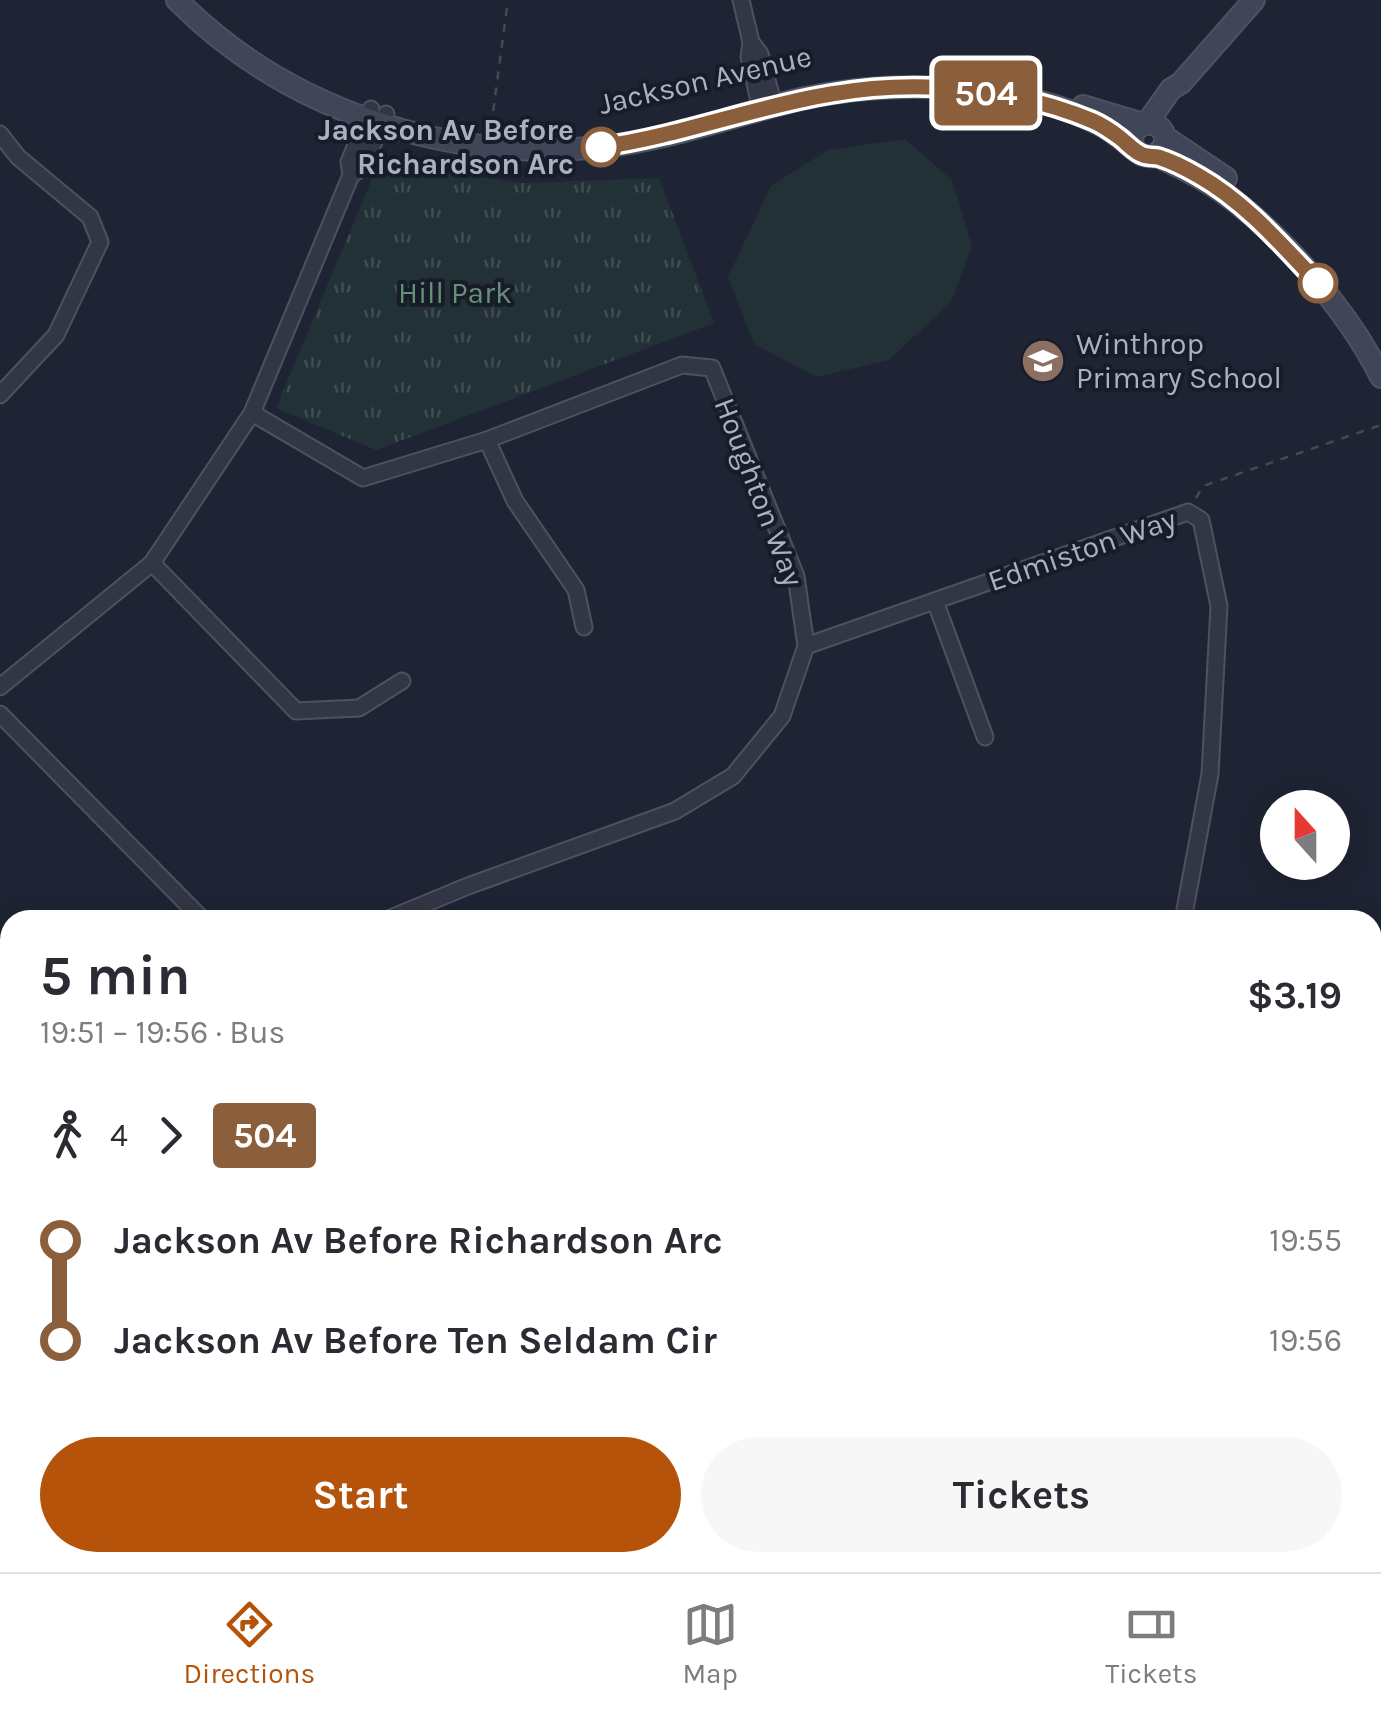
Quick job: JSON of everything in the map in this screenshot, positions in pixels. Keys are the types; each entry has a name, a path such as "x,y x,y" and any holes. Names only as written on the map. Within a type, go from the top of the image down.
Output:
{"street":[{"name":"Jackson Avenue","path":"177,0 202,26 302,90 462,144 526,150 626,144 667,135 835,82 866,78 992,84 1046,95 1155,129 1231,182 1295,239 1327,274 1381,356"},
{"name":"Jackson Avenue","path":"191,0 206,16 271,61 376,117 489,136 550,139 619,134 766,102 852,90 974,91 1014,97 1075,114 1145,153 1199,176 1230,197 1318,283 1358,336 1381,378"},
{"path":"741,0 751,42 749,57 766,102"},
{"path":"1155,129 1133,132 1132,145 1145,153 1163,148 1155,129 1171,90 1254,0"},
{"path":"0,686 152,563 252,412 350,175 363,167 376,117"},
{"path":"0,134 18,157 90,217 100,242 56,334 0,395"},
{"name":"Houghton Way","path":"252,412 363,478 488,440 682,365 712,368 796,576 806,646 782,716 734,776 675,811 410,910"},
{"path":"488,440 515,501 576,590 584,627"},
{"name":"Edmiston Way","path":"806,646 1188,512 1201,520 1219,606 1210,774 1185,910"},
{"path":"152,563 296,711 359,708 402,681"},
{"path":"935,602 985,737"},
{"path":"0,714 193,910"}],"path":[{"path":"489,136 508,0"},
{"path":"1188,512 1203,486 1381,425"}],"green space":[{"path":"905,139 952,180 972,246 951,302 889,360 817,377 754,344 728,277 771,186 828,150"},
{"name":"Hill Park","path":"409,167 521,183 659,178 714,323 376,450 276,408 372,179"}],"bus line":[{"name":"504","path":"601,147 852,90 942,88 1014,97 1096,123 1142,155 1154,156 1199,176 1267,230 1318,283"}],"place":[{"name":"Jackson Av Before Richardson Arc","path":"601,147"},
{"name":"Winthrop Primary School","path":"1043,361"}]}
